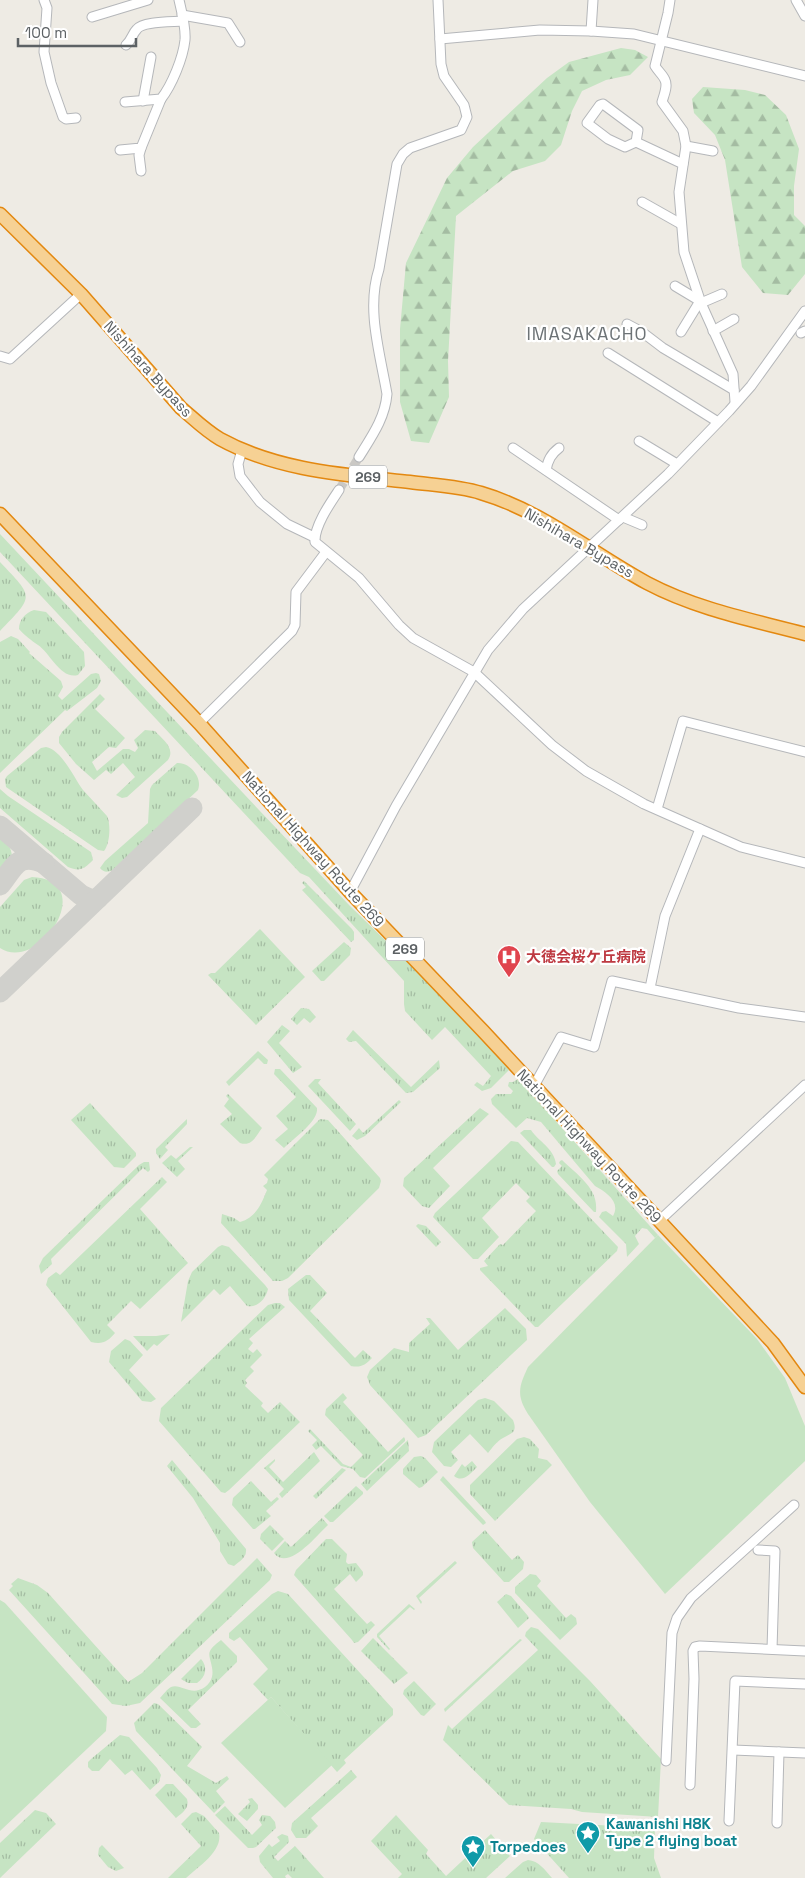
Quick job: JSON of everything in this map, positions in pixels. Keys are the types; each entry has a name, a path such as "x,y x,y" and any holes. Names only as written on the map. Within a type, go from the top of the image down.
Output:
{"highway":[{"name":"Nishihara Bypass","path":"0,214 81,294 182,408 200,425 218,438 267,460 312,470 443,486 480,493 543,520 648,584 695,604 805,634"},
{"name":"National Highway Route 269","path":"0,514 198,723 350,892 773,1343 805,1387"}],"street":[{"path":"44,0 47,8 44,52 51,83 63,117 66,119 76,118"},
{"path":"92,17 148,0"},
{"path":"141,171 139,155 141,148 161,99 176,71 185,40 179,0"},
{"path":"359,457 379,425 386,407 387,394 372,306 374,283 379,269 397,164 403,154 410,148 461,130 467,116 464,105 444,76 441,64 438,0"},
{"path":"591,31 593,0"},
{"path":"670,0 662,42 655,66 658,72 665,78 666,84 662,102 682,131 686,146 679,192 684,252 700,302 733,374 735,402"},
{"path":"796,0 805,16"},
{"path":"126,45 132,40 137,28 145,24 183,18 228,23 240,42"},
{"path":"440,39 540,30 634,34 805,76"},
{"path":"144,101 151,57"},
{"path":"124,102 161,99"},
{"path":"636,142 638,130 603,104 589,118 587,123 608,139 625,147 636,142 683,164"},
{"path":"686,146 713,151"},
{"path":"120,150 141,148"},
{"path":"642,202 681,224"},
{"path":"675,286 700,302"},
{"path":"0,356 10,359 81,294"},
{"path":"681,332 700,302 722,294"},
{"path":"350,892 396,806 488,650 523,609 589,549 718,422 751,386 805,311"},
{"path":"713,331 734,320"},
{"path":"627,324 663,348 734,390"},
{"path":"608,353 718,422"},
{"path":"639,441 677,464"},
{"path":"513,448 621,518 642,525"},
{"path":"546,470 552,453 559,448"},
{"path":"242,450 238,464 240,476 260,502 287,524 314,537"},
{"path":"339,490 314,537 315,542 359,578 399,625 413,638 474,672 552,745 586,771 615,789 741,847 805,863"},
{"path":"198,723 292,631 295,625 296,592 326,552"},
{"path":"657,809 683,720 805,752"},
{"path":"650,988 665,916 700,829"},
{"path":"534,1086 560,1037 594,1047 612,980 739,1008 805,1018"},
{"path":"660,1221 805,1085"},
{"path":"666,1761 672,1633 676,1618 691,1598 794,1505"},
{"path":"758,1550 776,1551 772,1648"},
{"path":"690,1784 694,1679 693,1652 695,1648 700,1646 805,1651"},
{"path":"729,1821 735,1681 805,1684"},
{"path":"732,1750 805,1753"},
{"path":"777,1823 779,1752"}],"green space":[{"path":"621,48 635,50 648,57 630,75 606,80 582,91 572,111 561,145 545,161 513,171 456,216 448,361 449,397 429,443 411,441 400,402 400,329 406,263 447,178 473,147 547,78 569,62"},
{"path":"703,87 745,90 765,95 786,115 799,149 794,186 794,215 805,226 805,274 788,295 763,293 742,267 725,160 715,135 694,113 692,99"},
{"path":"0,534 350,906 465,1018 510,1069 491,1088 482,1091 474,1085 477,1082 483,1086 491,1076 445,1027 432,1040 405,1011 404,981 309,877 300,873 0,552"},
{"path":"0,562 19,583 26,596 20,610 0,631"},
{"path":"34,610 46,612 84,652 85,666 78,675 66,674 19,629 23,617"},
{"path":"11,636 18,639 29,653 61,681 63,687 58,696 62,700 91,674 99,674 101,681 97,688 67,711 65,710 0,773 0,642"},
{"path":"100,694 105,699 95,709 125,738 116,748 109,747 92,762 97,771 123,749 135,752 138,748 134,740 145,730 155,731 169,748 170,756 168,760 127,797 122,798 116,795 135,777 123,763 111,774 106,770 94,780 76,764 59,743 59,737 62,732"},
{"path":"46,747 57,753 83,790 107,816 109,834 108,844 104,851 98,850 6,787 5,779 7,776 41,748"},
{"path":"177,763 182,763 191,768 199,781 198,790 113,870 103,871 100,868 105,861 148,823 150,789"},
{"path":"0,789 91,852 93,860 82,869 68,867 0,808"},
{"path":"0,839 10,848 12,860 0,875"},
{"path":"32,877 52,882 61,893 62,908 56,923 45,938 31,948 15,953 0,948 0,907 24,880"},
{"path":"304,881 352,929 354,940 351,942 302,890 306,887 302,883"},
{"path":"260,929 305,977 256,1025 208,975 215,973"},
{"path":"344,942 351,948 350,955 324,981 321,981 312,971"},
{"path":"301,1008 309,1009 316,1017 310,1023 304,1018 297,1025 291,1019"},
{"path":"282,1025 290,1031 279,1043 302,1067 293,1073 267,1042"},
{"path":"353,1030 411,1087 439,1060 440,1068 413,1092 406,1093 356,1041 349,1042 346,1039"},
{"path":"258,1051 268,1060 267,1064 264,1064 258,1058 229,1086 226,1082"},
{"path":"275,1069 280,1069 317,1108 317,1113 310,1124 284,1148 275,1140 288,1129 276,1116 296,1097 274,1074"},
{"path":"315,1079 321,1079 318,1083 356,1124 350,1131 308,1086"},
{"path":"518,1079 658,1235 655,1238 647,1229 642,1228 635,1236 639,1244 627,1257 626,1244 599,1217 602,1212 606,1211 613,1216 615,1206 611,1198 595,1186 541,1122 527,1118 516,1128 492,1104 491,1099 496,1094 511,1094 513,1091 508,1086 509,1082"},
{"path":"228,1094 262,1128 251,1142 240,1143 220,1124 232,1114 224,1106 229,1099 226,1096"},
{"path":"399,1100 401,1102 365,1136 357,1140 352,1136 359,1128 363,1133"},
{"path":"90,1103 136,1153 136,1156 124,1168 114,1167 71,1120"},
{"path":"480,1108 489,1114 433,1168 450,1186 429,1208 422,1206 403,1186 404,1178"},
{"path":"187,1119 187,1124 165,1147 168,1150 160,1159 156,1149"},
{"path":"320,1119 328,1120 380,1178 379,1188 288,1278 282,1281 273,1281 221,1223 222,1214 240,1222 254,1214 267,1190 263,1186 267,1183 268,1179 264,1175"},
{"path":"524,1130 531,1130 549,1149 555,1158 556,1164 554,1167 520,1133"},
{"path":"511,1141 518,1142 618,1247 617,1251 538,1327 535,1327 480,1270 480,1268 488,1266 484,1261 500,1244 503,1245 536,1211 526,1201 530,1197 516,1183 482,1218 499,1237 478,1259 473,1259 433,1217"},
{"path":"190,1147 193,1147 178,1161 185,1169 177,1177 162,1163 171,1155 176,1159"},
{"path":"562,1160 591,1189 596,1203 596,1212 558,1174 557,1171 562,1166 559,1163"},
{"path":"144,1162 149,1162 150,1170 148,1172 143,1168 51,1259 52,1264 41,1274 39,1266 43,1258"},
{"path":"162,1177 167,1182 140,1209 188,1263 140,1309 131,1301 107,1325 115,1333 110,1338 102,1343 91,1342 46,1285 48,1278 56,1272 60,1275"},
{"path":"418,1224 426,1226 441,1242 436,1247 416,1226"},
{"path":"658,1235 757,1339 785,1378 805,1426 805,1461 665,1594 590,1502 528,1414 520,1396 521,1385 528,1367"},
{"path":"222,1245 229,1247 265,1285 268,1289 265,1296 258,1304 247,1306 230,1286 220,1295 214,1289 181,1322 188,1281 192,1272"},
{"path":"306,1275 310,1275 327,1293 310,1311 355,1358 363,1350 372,1358 365,1364 358,1367 351,1366 289,1300 288,1289"},
{"path":"280,1303 285,1307 249,1339 253,1343 248,1349 253,1353 257,1349 262,1355 250,1367 254,1371 245,1380 247,1383 245,1386 263,1403 261,1406 268,1413 280,1402 300,1422 229,1490 225,1493 221,1492 159,1421 161,1408 268,1305"},
{"path":"505,1308 526,1329 527,1340 426,1435 418,1438 370,1385 367,1377 370,1370 394,1348 409,1352 409,1343 430,1324 426,1318 430,1318 458,1350"},
{"path":"170,1334 157,1346 154,1344 147,1351 133,1336 156,1336"},
{"path":"125,1339 130,1341 143,1355 129,1370 156,1399 151,1402 142,1401 109,1362 111,1351"},
{"path":"343,1393 347,1398 343,1402 388,1452 404,1437 405,1439 365,1478 360,1477 353,1469 341,1466 321,1446 316,1450 312,1445 317,1440 308,1431 310,1429 343,1464 351,1467 363,1455 325,1415 326,1409"},
{"path":"485,1398 494,1401 513,1420 514,1430 499,1441 488,1453 470,1434 451,1452 458,1460 451,1467 444,1466 432,1452 434,1442 478,1400"},
{"path":"524,1437 530,1439 539,1449 538,1458 547,1460 552,1465 495,1521 470,1494 470,1485 517,1439"},
{"path":"408,1440 409,1451 367,1491 361,1484"},
{"path":"314,1452 320,1461 282,1498 279,1494 284,1489 264,1468 275,1459 269,1467 283,1482"},
{"path":"421,1456 438,1472 419,1488 403,1474 403,1469 414,1457"},
{"path":"172,1460 246,1549 244,1557 234,1566 228,1564 220,1551 220,1543 193,1498 167,1466"},
{"path":"472,1461 477,1467 469,1475 460,1479 454,1476 462,1464 465,1467"},
{"path":"342,1468 346,1470 316,1499 313,1496"},
{"path":"443,1476 486,1523 483,1525 440,1480"},
{"path":"251,1481 271,1502 277,1497 279,1499 266,1511 271,1516 255,1529 232,1505 233,1498"},
{"path":"356,1486 363,1494 333,1522 330,1522 324,1516"},
{"path":"322,1518 328,1525 302,1550 287,1558 280,1558 274,1553 285,1541 291,1547"},
{"path":"270,1525 284,1539 272,1551 260,1539 261,1534"},
{"path":"485,1530 512,1560 518,1555 524,1562 523,1569 509,1582 504,1582 473,1548 472,1542"},
{"path":"326,1539 332,1539 347,1554 346,1562 348,1564 356,1563 363,1572 363,1575 356,1582 350,1574 334,1589 367,1624 371,1621 375,1625 358,1642 354,1643 294,1575 296,1570"},
{"path":"257,1558 272,1575 270,1580 140,1703 126,1706 112,1704 9,1590 13,1586 11,1584 18,1578 37,1585 48,1593 128,1682 142,1673"},
{"path":"455,1561 457,1563 419,1598 422,1602 421,1604 416,1596"},
{"path":"530,1574 536,1575 541,1581 537,1586 566,1618 571,1614 576,1618 577,1624 560,1640 515,1593 515,1587"},
{"path":"278,1591 288,1594 393,1709 393,1715 344,1760 346,1763 337,1772 271,1697 268,1700 253,1684 268,1669 240,1637 234,1641 229,1638 229,1633 272,1594"},
{"path":"506,1594 511,1596 529,1618 518,1628 497,1602"},
{"path":"0,1600 5,1603 107,1717 106,1731 0,1831"},
{"path":"409,1604 415,1609 410,1607 379,1636 389,1650 377,1637 377,1634"},
{"path":"531,1627 538,1629 590,1681 661,1759 658,1817 509,1805 443,1740 448,1725 452,1729 538,1650 525,1636"},
{"path":"373,1638 408,1673 394,1684 361,1651"},
{"path":"520,1639 522,1640 445,1712 444,1709"},
{"path":"221,1640 237,1656 237,1662 188,1710 201,1724 196,1728 191,1728 160,1698 171,1687 175,1686 195,1691 205,1687 210,1682 213,1672 210,1651"},
{"path":"201,1659 205,1665 205,1672 200,1681 188,1683 181,1679"},
{"path":"414,1681 436,1704 424,1716 403,1694 404,1690"},
{"path":"271,1697 332,1765 285,1808 221,1743"},
{"path":"154,1703 158,1704 202,1747 187,1766 216,1783 227,1776 229,1779 216,1791 225,1802 214,1813 136,1731 134,1723"},
{"path":"120,1735 129,1737 161,1775 159,1782 150,1790 132,1770 125,1775 110,1759 99,1771 92,1771 88,1767 88,1762"},
{"path":"351,1770 357,1777 311,1818 318,1826 306,1838 296,1838 291,1830 292,1823"},
{"path":"166,1784 173,1784 188,1802 183,1812 176,1818 155,1795"},
{"path":"252,1798 258,1805 258,1809 247,1821 238,1814 250,1802 248,1799"},
{"path":"225,1806 252,1835 262,1825 259,1820 262,1815 270,1816 275,1822 276,1828 256,1847 248,1848 215,1815"},
{"path":"35,1810 46,1813 56,1824 0,1878 0,1843"},
{"path":"196,1812 204,1816 219,1833 217,1846 208,1858 186,1878 168,1878 201,1846 181,1824 192,1813"},
{"path":"396,1815 428,1850 426,1854 446,1876 491,1834 510,1856 486,1878 398,1878 402,1874 371,1841"},
{"path":"541,1822 655,1828 654,1858 661,1878 569,1878 534,1839"},
{"path":"282,1834 288,1836 289,1842 274,1857 278,1861 295,1846 324,1878 292,1878 288,1874 285,1876 286,1878 273,1878 260,1862 259,1856 269,1844 272,1847 280,1841 277,1837"},
{"path":"102,1845 124,1868 116,1871 108,1867 98,1855 99,1848"},
{"path":"528,1860 539,1864 552,1878 505,1878 523,1862"}],"taxiway":[{"path":"0,992 192,808"},
{"path":"0,826 81,895 92,900 98,898"},
{"path":"0,885 14,867 23,860 28,859 44,863"}],"tunnel":[{"path":"339,490 359,457"}],"place":[{"name":"大徳会桜ケ丘病院","path":"509,978"},
{"name":"Kawanishi H8K Type 2 flying boat","path":"588,1854"},
{"name":"Torpedoes","path":"473,1868"}],"district":[{"name":"IMASAKACHO","path":"587,334"}]}
